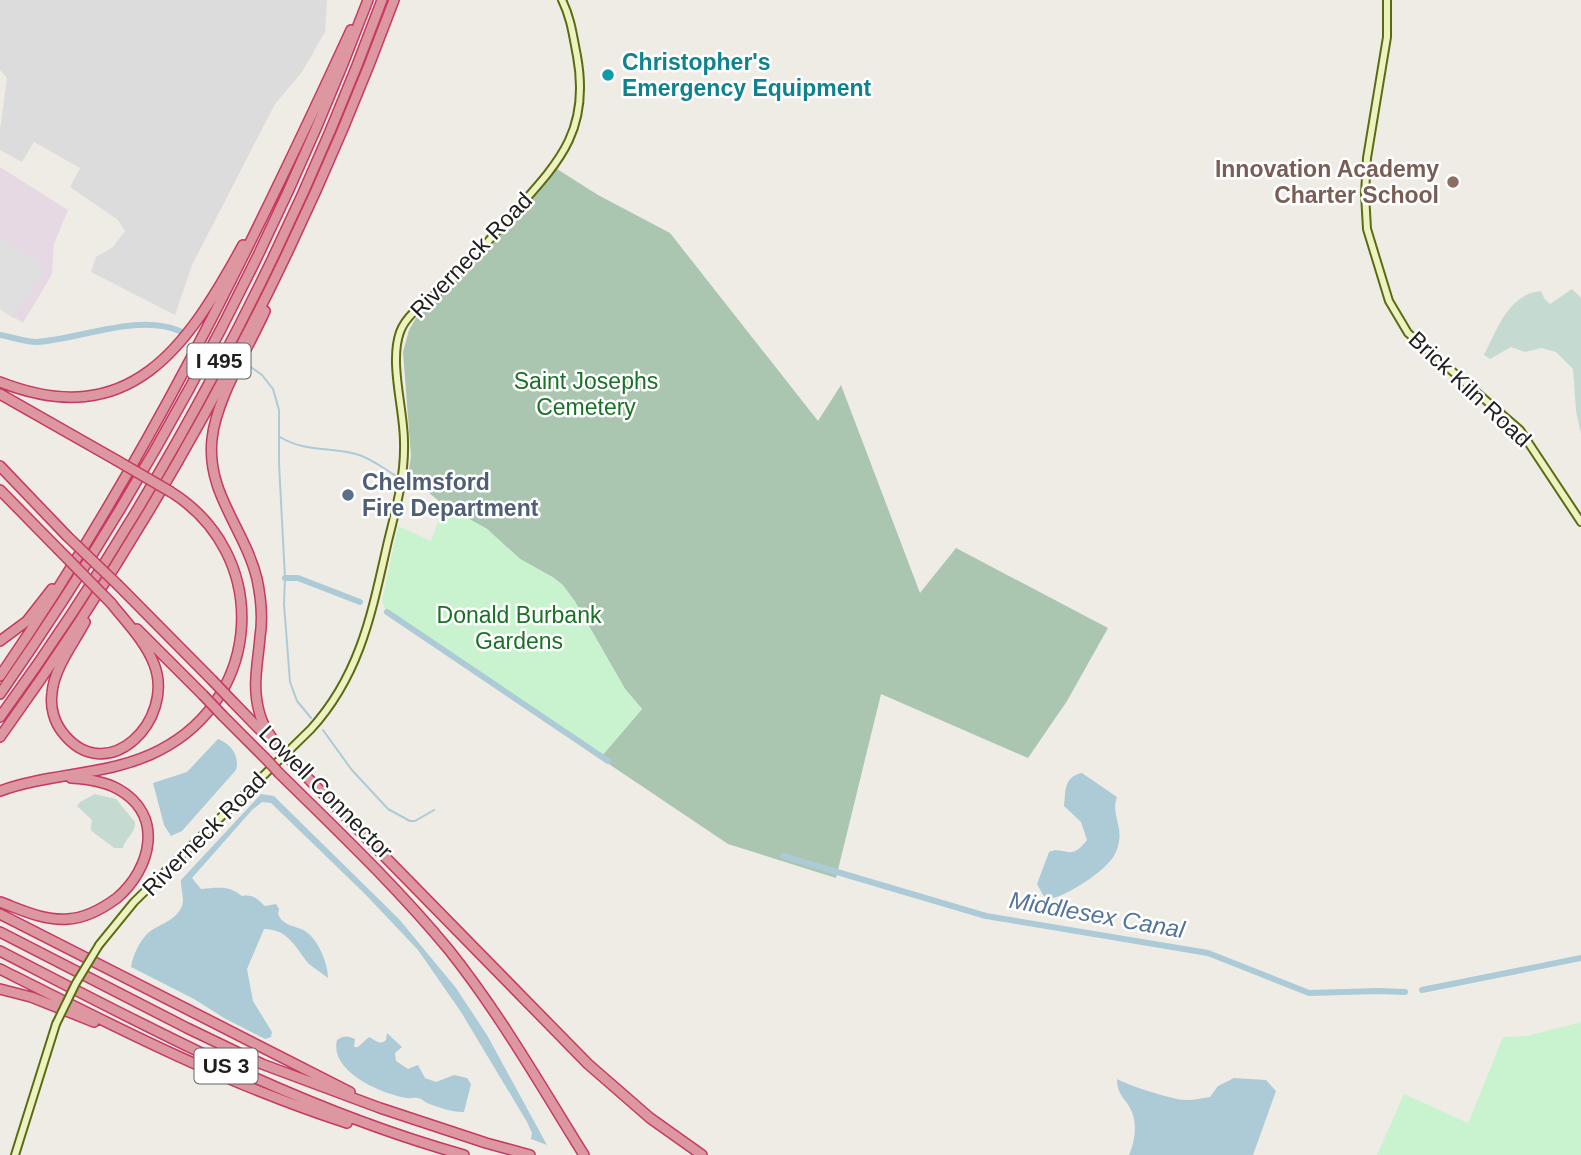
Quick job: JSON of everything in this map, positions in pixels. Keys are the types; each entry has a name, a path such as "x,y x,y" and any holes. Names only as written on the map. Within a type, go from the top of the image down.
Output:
{"highway":[{"path":"0,676 58,590 194,356 366,0"},
{"name":"I 495","path":"0,694 112,523 209,354 299,167 332,91 366,0"},
{"name":"I 495","path":"0,717 113,547 208,382 296,206 382,0"},
{"path":"279,748 262,721 256,698 255,678 261,620 256,578 247,552 219,495 213,473 212,435 219,410 354,102 394,0"},
{"path":"0,382 41,395 75,397 111,391 145,374 167,358 192,328 251,231 264,215"},
{"path":"111,603 140,639 153,661 158,681 157,700 148,725 135,740 112,752 94,752 73,744 60,730 53,713 51,694 57,674 118,562 202,418 295,236"},
{"path":"0,394 171,492 192,507 224,546 233,565 239,584 243,615 240,646 226,685 190,729 169,745 130,762 0,791"},
{"path":"0,466 279,748"},
{"name":"Lowell Connector","path":"0,490 389,884 448,950 500,1020 584,1155"},
{"path":"0,641 22,626 33,614 101,519"},
{"path":"0,737 118,562"},
{"name":"Lowell Connector","path":"279,748 588,1064 650,1118 702,1155"},
{"path":"0,902 42,917 79,918 97,911 120,894 136,877 143,864 148,832 142,813 130,797 97,781 79,778 48,779"},
{"path":"0,914 380,1108"},
{"name":"US 3","path":"0,932 244,1056 380,1108 530,1155"},
{"name":"US 3","path":"0,951 234,1070 339,1114 464,1155"},
{"path":"0,969 168,1052"},
{"path":"0,989 31,997 307,1110 367,1129 418,1141"}],"main road":[{"name":"Riverneck Road","path":"15,1155 56,1024 76,982 99,945 134,902 311,729 332,703 352,668 372,610 403,469 404,435 396,358 400,332 408,319 463,269 536,188 571,138 580,110 580,80 569,17 562,0"},
{"name":"Brick Kiln Road","path":"1387,0 1387,37 1367,158 1365,194 1367,229 1389,301 1408,333 1520,430 1581,522"}],"shaded area":[{"path":"0,0 327,0 325,32 302,72 275,104 192,265 175,315 91,272 96,257 113,247 125,231 118,220 70,187 80,168 34,142 22,162 0,150 7,78 0,70"},
{"path":"0,167 68,210 54,244 52,274 23,323 0,309"},
{"path":"0,237 40,262 42,269 13,318 0,309"}],"green space":[{"name":"Saint Josephs Cemetery","path":"557,169 598,195 670,233 818,421 841,385 920,593 956,548 1108,628 1067,701 1028,758 881,694 836,878 728,844 600,758 642,709 625,689 574,600 554,578 520,559 487,529 444,505 408,476 411,456 403,352 409,330 416,318 471,269"},
{"path":"1572,289 1581,298 1581,434 1576,411 1573,369 1556,352 1541,348 1525,352 1511,347 1490,359 1484,355 1505,315 1520,299 1541,291 1550,304"},
{"name":"Donald Burbank Gardens","path":"444,505 487,529 520,559 563,585 625,689 642,709 600,758 398,621 385,608 382,601 398,526 431,541"},
{"path":"95,794 116,799 135,822 123,848 114,848 92,831 92,820 77,806"},
{"path":"1581,1022 1581,1155 1377,1155 1404,1094 1468,1123 1503,1037 1527,1036"}],"water":[{"path":"218,739 233,751 237,760 236,770 182,831 171,836 164,825 153,783 187,772"},
{"path":"1082,773 1117,797 1115,808 1120,835 1118,846 1112,859 1090,878 1072,890 1048,899 1037,884 1049,852 1076,851 1087,840 1081,822 1064,806 1068,781"},
{"path":"261,794 274,796 399,919 456,988 487,1035 547,1145 531,1139 532,1133 527,1122 461,1012 418,950 365,894 271,803 262,802 252,810 192,878 201,889 227,889 255,898 265,906 276,904 282,920 307,932 317,943 324,957 328,978 309,964 286,936 264,929 247,969 253,1001 272,1032 271,1037 265,1039 131,967 137,949 148,933 172,919 182,906 181,880"},
{"path":"387,1033 402,1047 395,1053 396,1061 408,1069 418,1065 425,1078 436,1082 454,1075 467,1078 471,1084 464,1112 441,1108 419,1098 384,1092 360,1080 341,1062 337,1052 339,1038 346,1036 355,1039 354,1047 358,1047 369,1037 384,1042"},
{"path":"1234,1078 1266,1080 1276,1091 1253,1155 1129,1155 1134,1136 1134,1120 1119,1091 1117,1079 1152,1092 1187,1100 1210,1097 1218,1086"}],"waterway":[{"path":"0,335 37,342 128,326 164,326 180,331"},
{"path":"248,365 262,375 273,389 279,410 284,604 290,682 297,701 311,718"},
{"path":"280,437 298,445 361,456 396,476"},
{"name":"Middlesex Canal","path":"285,578 298,578 360,602"},
{"name":"Middlesex Canal","path":"387,612 608,761"},
{"path":"323,730 351,769 388,809 410,821 434,810"},
{"name":"Middlesex Canal","path":"783,856 986,916 1208,953 1309,993 1405,992"},
{"name":"Middlesex Canal","path":"1422,990 1581,958"}],"place":[{"name":"Christopher's Emergency Equipment","path":"608,75"},
{"name":"Innovation Academy Charter School","path":"1453,182"},
{"name":"Chelmsford Fire Department","path":"348,495"}]}
